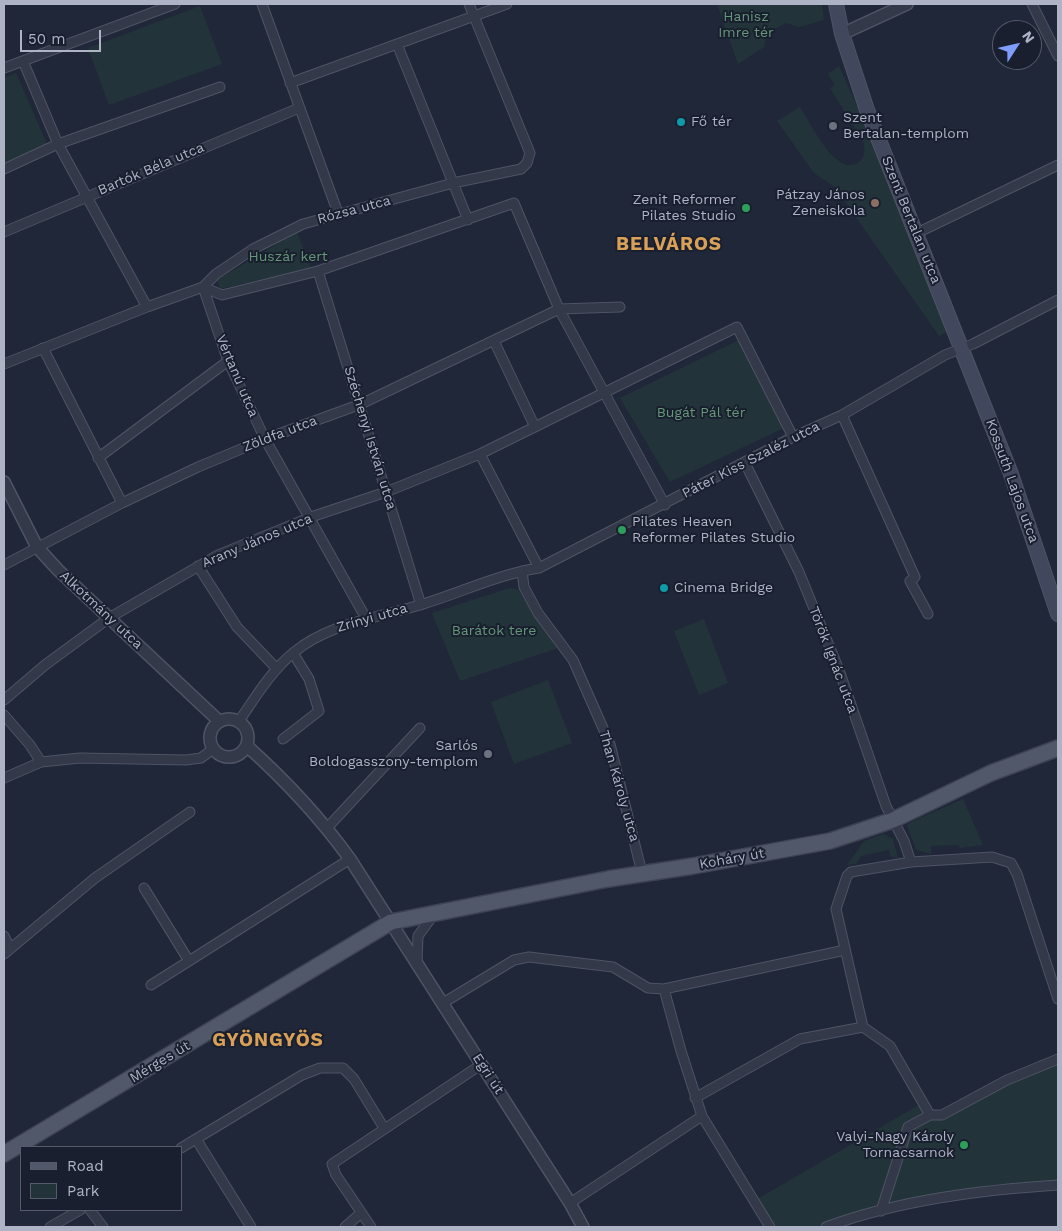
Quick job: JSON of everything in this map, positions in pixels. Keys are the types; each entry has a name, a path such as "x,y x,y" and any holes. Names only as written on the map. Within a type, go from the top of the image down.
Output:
{"main road":[{"name":"Szent Bertalan utca","path":"836,4 842,34 867,110 962,349"},
{"name":"Kossuth Lajos utca","path":"962,349 1017,490 1058,614"},
{"name":"Koháry út","path":"391,922 642,873 811,845 893,820 991,773 1058,748"},
{"name":"Mérges út","path":"4,1154 391,922"}],"street":[{"path":"4,68 175,4"},
{"path":"262,4 338,213"},
{"path":"469,4 474,16"},
{"path":"290,83 507,4"},
{"path":"842,34 907,4"},
{"path":"1032,4 1058,56"},
{"name":"Rózsa utca","path":"203,287 216,274 253,249 303,224 338,213 521,169 527,162 530,153 474,16"},
{"path":"397,44 468,220"},
{"path":"23,61 58,144 147,307"},
{"path":"4,169 58,144 220,87"},
{"name":"Bartók Béla utca","path":"4,232 299,108"},
{"path":"917,233 1058,165"},
{"path":"4,364 147,307 203,287 222,295 318,271 514,203 559,310 665,505"},
{"name":"Széchenyi István utca","path":"318,271 422,604"},
{"name":"Vértanú utca","path":"203,287 228,362 265,439 311,517 366,620"},
{"name":"Páter Kiss Szaléz utca","path":"539,568 665,505 794,437 842,415 945,355 962,349 1058,300"},
{"path":"559,310 620,307"},
{"name":"Zöldfa utca","path":"4,565 122,503 265,439 361,404 559,310"},
{"path":"604,394 737,327 794,437"},
{"path":"494,341 535,427"},
{"path":"43,348 122,503"},
{"path":"98,458 228,362"},
{"name":"Arany János utca","path":"4,700 45,665 109,618 198,566 254,539 311,517 386,492 480,454 604,394"},
{"path":"842,415 915,577 910,581 928,614"},
{"path":"480,454 539,568"},
{"name":"Török Ignác utca","path":"745,463 802,581 839,670 893,820 911,862"},
{"name":"Alkotmány utca","path":"4,482 37,547 58,570 219,721"},
{"path":"198,566 237,627 277,669"},
{"name":"Zrínyi utca","path":"239,721 277,669 293,653 316,637 339,626 422,604 522,570 539,568"},
{"name":"Than Károly utca","path":"522,570 524,587 538,613 573,660 610,744 642,873"},
{"path":"283,740 319,711 309,679 293,653"},
{"path":"4,715 41,762"},
{"path":"229,718 239,721 245,728 248,737 247,746 241,753 232,757 221,756 213,749 209,739 212,729 219,721 229,718"},
{"path":"327,828 420,728"},
{"path":"247,746 287,781 327,828 350,859 391,922"},
{"path":"4,778 41,762 80,758 186,760 201,758 213,749"},
{"path":"4,936 7,951 95,878 190,812"},
{"path":"930,1115 890,1046 863,1027 836,909 843,881 852,872 911,862 992,857 1011,862 1017,874 1058,999"},
{"path":"150,985 350,859"},
{"path":"144,888 189,962"},
{"path":"417,964 418,936 435,912"},
{"name":"Egri út","path":"391,922 570,1203 583,1227"},
{"path":"443,1003 514,960 529,957 613,967 648,988 664,988 845,950"},
{"path":"664,988 695,1098 702,1116 770,1227"},
{"path":"695,1098 800,1039 863,1027"},
{"path":"881,1211 908,1127 930,1115 942,1115 993,1088 1058,1059"},
{"path":"371,1227 332,1164 482,1064"},
{"path":"182,1147 302,1074 320,1068 343,1068 354,1079 384,1128"},
{"path":"570,1203 702,1116"},
{"path":"196,1139 251,1227"},
{"path":"826,1227 881,1211 938,1199 1012,1188 1058,1185"},
{"path":"50,1227 78,1211"},
{"path":"91,1211 103,1227"},
{"path":"345,1227 361,1213"}],"green space":[{"name":"Hanisz Imre tér","path":"717,4 822,4 824,20 799,27 786,23 767,33 764,47 738,64"},
{"path":"200,6 222,64 109,105 88,48"},
{"path":"839,66 887,172 949,331 939,336 835,187 814,173 777,121 800,107 817,136 833,156 842,163 850,165 859,162 863,158 864,153 863,141 830,88 835,85 828,74"},
{"path":"16,73 47,144 4,163 4,78"},
{"name":"Huszár kert","path":"297,232 311,268 220,289 217,280"},
{"name":"Bugát Pál tér","path":"739,340 786,427 670,482 620,398"},
{"name":"Barátok tere","path":"510,588 519,590 558,648 460,681 432,613"},
{"path":"704,619 728,683 699,695 674,631"},
{"path":"548,680 572,743 514,764 491,702"},
{"path":"963,799 983,845 960,848 958,845 931,846 931,854 916,850 907,825"},
{"path":"884,834 893,839 898,858 891,857 889,850 861,856 856,864 847,865 864,841"},
{"path":"1058,1059 1058,1185 937,1199 826,1227 770,1227 754,1201 922,1103 930,1115 942,1115"}],"place":[{"name":"Fő tér","path":"681,122"},
{"name":"Szent Bertalan-templom","path":"833,126"},
{"name":"Pátzay János Zeneiskola","path":"875,203"},
{"name":"Zenit Reformer Pilates Studio","path":"746,208"},
{"name":"Pilates Heaven Reformer Pilates Studio","path":"622,530"},
{"name":"Cinema Bridge","path":"664,588"},
{"name":"Sarlós Boldogasszony-templom","path":"488,754"},
{"name":"Valyi-Nagy Károly Tornacsarnok","path":"964,1145"}],"district":[{"name":"BELVÁROS","path":"669,244"},
{"name":"GYÖNGYÖS","path":"268,1040"}]}
